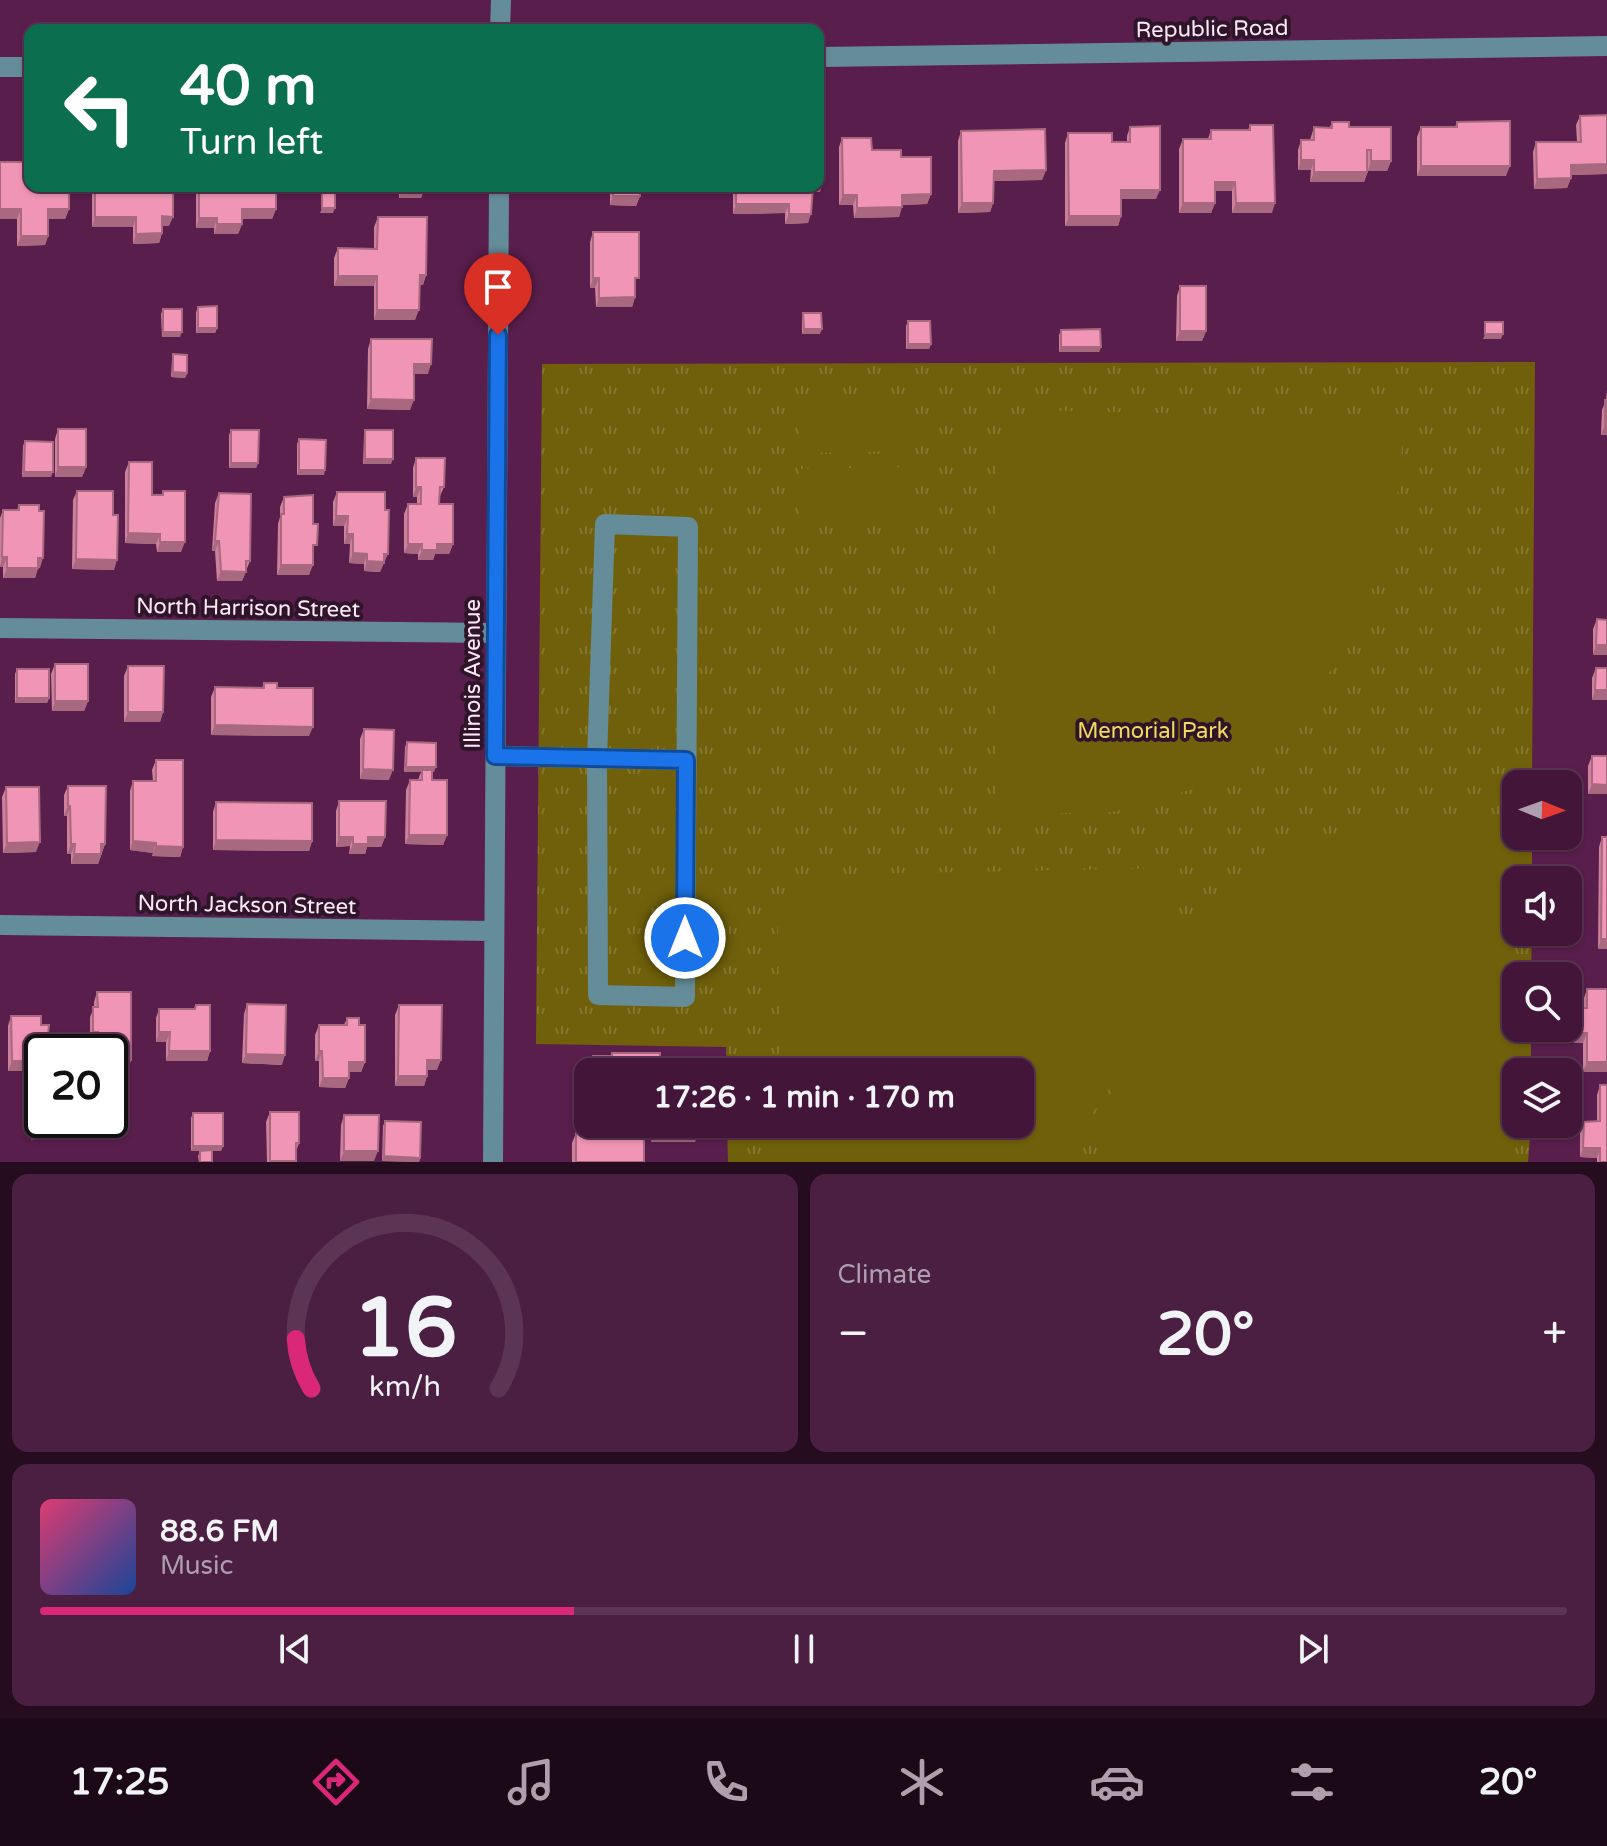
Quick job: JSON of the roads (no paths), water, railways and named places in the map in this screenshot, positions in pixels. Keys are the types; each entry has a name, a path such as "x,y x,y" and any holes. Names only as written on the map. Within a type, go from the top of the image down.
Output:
{"street":[{"path":"500,24 501,0"},
{"name":"Republic Road","path":"824,57 1607,46"},
{"path":"0,67 24,67"},
{"name":"Illinois Avenue","path":"493,1162 499,192"},
{"path":"605,524 688,527 685,997 598,995 597,760 605,524"},
{"name":"North Harrison Street","path":"0,628 496,633"},
{"path":"495,756 686,760"},
{"name":"North Jackson Street","path":"0,925 494,931"}],"park label":[{"name":"Memorial Park","path":"1153,730"}]}
